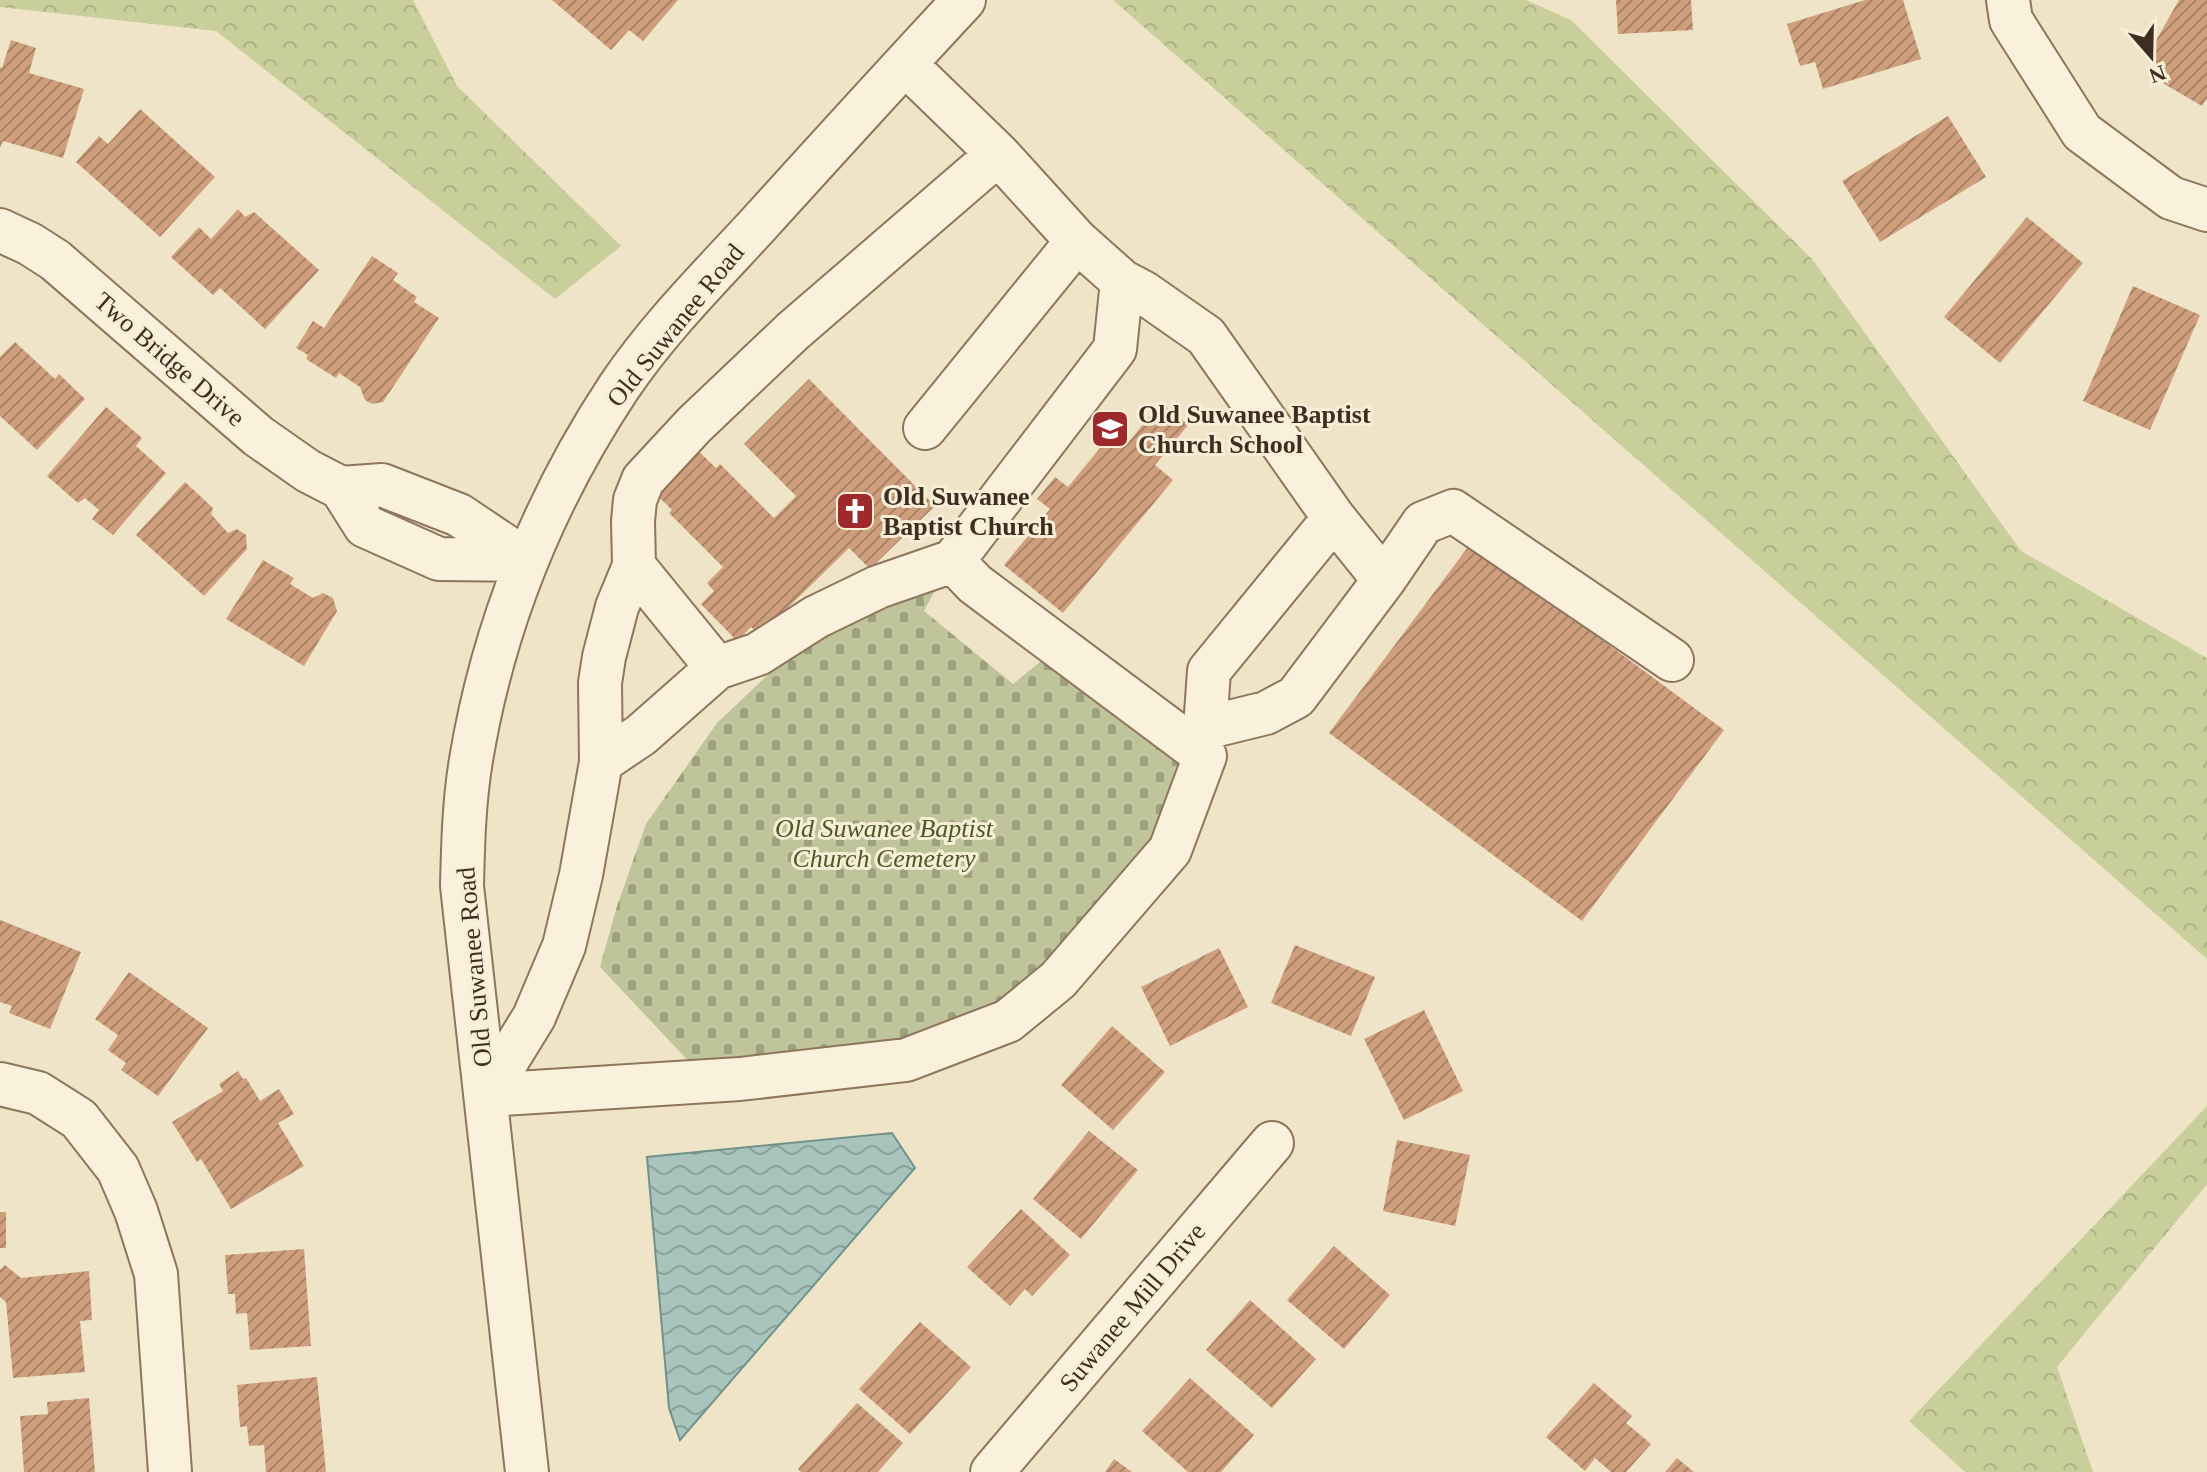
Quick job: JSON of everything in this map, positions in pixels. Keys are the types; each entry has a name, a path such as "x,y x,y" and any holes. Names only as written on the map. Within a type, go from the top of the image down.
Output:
{"street":[{"name":"Old Suwanee Road","path":"527,1472 462,886 470,762 494,652 526,560 567,476 620,386 690,299 964,0"},
{"path":"2008,0 2011,20 2082,132 2171,198 2207,210"},
{"path":"905,64 998,154 1077,241 1122,281 1206,336 1334,518 1384,580"},
{"path":"486,1095 534,1017 564,946 581,875 601,762 600,683 604,657 617,607 634,566 635,500 643,480 694,425 793,331 998,154"},
{"name":"Two Bridge Drive","path":"0,230 55,260 258,436 308,471 341,488 382,485 459,515 526,560"},
{"path":"925,428 1077,241"},
{"path":"601,762 641,735 717,668 758,654 816,617 878,587 953,561 1115,349 1122,281"},
{"path":"1198,736 1266,713 1296,697 1423,523 1453,511 1672,660"},
{"path":"486,1095 740,1079 906,1060 1008,1021 1058,980 1170,850 1205,756 1198,736 1209,671 1334,518"},
{"path":"953,561 975,584 1198,736"},
{"path":"634,566 717,668"},
{"path":"0,1084 38,1093 79,1119 118,1169 136,1211 156,1274 170,1472"},
{"name":"Suwanee Mill Drive","path":"992,1472 1272,1143"}],"green space":[{"path":"0,0 413,0 457,86 621,246 555,299 216,31 0,7"},
{"path":"1113,0 1526,0 1571,20 1812,259 2021,551 2207,658 2207,959"},
{"name":"Old Suwanee Baptist Church Cemetery","path":"939,583 924,611 1013,684 1045,658 1183,754 1157,849 1016,998 920,1046 696,1069 600,967 617,906 646,824 717,723 796,648 891,592"},
{"path":"2207,1106 2207,1184 2057,1367 2093,1472 1965,1472 1909,1421"}],"water":[{"path":"892,1133 915,1168 680,1440 669,1408 647,1157"}],"building":[{"path":"552,0 678,0 643,41 629,30 611,50"},
{"path":"1616,0 1691,0 1693,30 1618,34"},
{"path":"1865,0 1903,0 1921,59 1823,89 1815,62 1800,66 1787,24"},
{"path":"2179,0 2207,0 2207,98 2202,106 2154,78 2161,67 2146,58"},
{"path":"11,40 36,48 29,73 84,89 63,158 3,141 0,148 0,67"},
{"path":"140,109 215,177 160,237 76,162 99,136 108,144"},
{"path":"1948,116 1986,177 1880,242 1842,181"},
{"path":"238,209 245,217 254,212 319,270 265,329 220,288 213,295 171,257 199,227 211,239"},
{"path":"2027,217 2083,263 2000,363 1944,317"},
{"path":"372,256 398,273 393,280 417,297 414,302 439,318 383,402 372,404 365,400 360,387 339,373 336,378 306,359 308,355 296,348 313,321 324,328"},
{"path":"2133,286 2200,315 2150,430 2083,401"},
{"path":"15,342 55,379 59,374 85,399 37,450 0,416 0,357"},
{"name":"Old Suwanee Baptist Church","path":"809,379 935,506 870,569 849,548 760,635 751,627 737,641 701,604 714,591 707,583 723,567 669,513 672,510 647,485 690,443 716,468 720,464 774,518 796,496 744,444"},
{"path":"1161,402 1188,425 1155,465 1173,480 1063,613 1004,565 1050,509 1037,499 1055,477 1068,487 1114,431 1128,443"},
{"path":"106,407 142,438 136,446 166,473 113,535 92,519 99,510 85,498 78,503 47,476"},
{"path":"185,482 213,508 211,514 228,533 237,529 246,535 247,549 204,596 136,535"},
{"path":"1471,543 1724,730 1582,921 1329,733"},
{"path":"263,560 294,578 290,584 313,598 323,593 333,598 337,611 304,666 226,619"},
{"path":"0,920 81,952 50,1029 9,1013 12,1006 0,1002"},
{"path":"1295,945 1375,977 1351,1036 1271,1003"},
{"path":"1219,948 1248,1007 1170,1046 1141,987"},
{"path":"129,972 208,1028 158,1096 121,1070 126,1063 108,1050 118,1035 95,1019"},
{"path":"1424,1010 1463,1091 1404,1120 1364,1039"},
{"path":"1112,1026 1165,1072 1113,1130 1061,1085"},
{"path":"238,1071 260,1101 279,1089 294,1114 278,1123 304,1166 231,1209 201,1159 197,1162 172,1122 223,1091 219,1084"},
{"path":"1089,1131 1138,1170 1081,1239 1033,1199"},
{"path":"1397,1140 1470,1155 1455,1226 1383,1211"},
{"path":"1021,1209 1070,1255 1032,1296 1025,1289 1010,1306 967,1267"},
{"path":"0,1212 6,1212 6,1248 0,1248"},
{"path":"1334,1246 1390,1295 1344,1349 1287,1300"},
{"path":"304,1249 311,1346 250,1350 247,1313 236,1314 235,1294 228,1294 225,1255"},
{"path":"5,1265 21,1278 89,1271 92,1320 80,1321 85,1372 13,1378 6,1302 0,1297 0,1270"},
{"path":"1250,1300 1316,1359 1272,1408 1206,1350"},
{"path":"920,1322 971,1367 910,1434 859,1389"},
{"path":"317,1377 326,1472 266,1472 264,1445 249,1446 247,1426 240,1427 237,1385"},
{"path":"1190,1378 1254,1435 1221,1472 1188,1472 1142,1431"},
{"path":"1594,1383 1632,1416 1626,1423 1651,1444 1626,1472 1611,1472 1595,1458 1585,1471 1546,1437"},
{"path":"89,1398 95,1472 24,1472 20,1416 48,1414 47,1402"},
{"path":"857,1403 903,1443 878,1472 801,1472 798,1469"},
{"path":"1677,1458 1694,1472 1665,1472"},
{"path":"1114,1459 1132,1472 1105,1472"}],"place":[{"name":"Old Suwanee Baptist Church School","path":"1110,429"},
{"name":"Old Suwanee Baptist Church","path":"855,511"}]}
